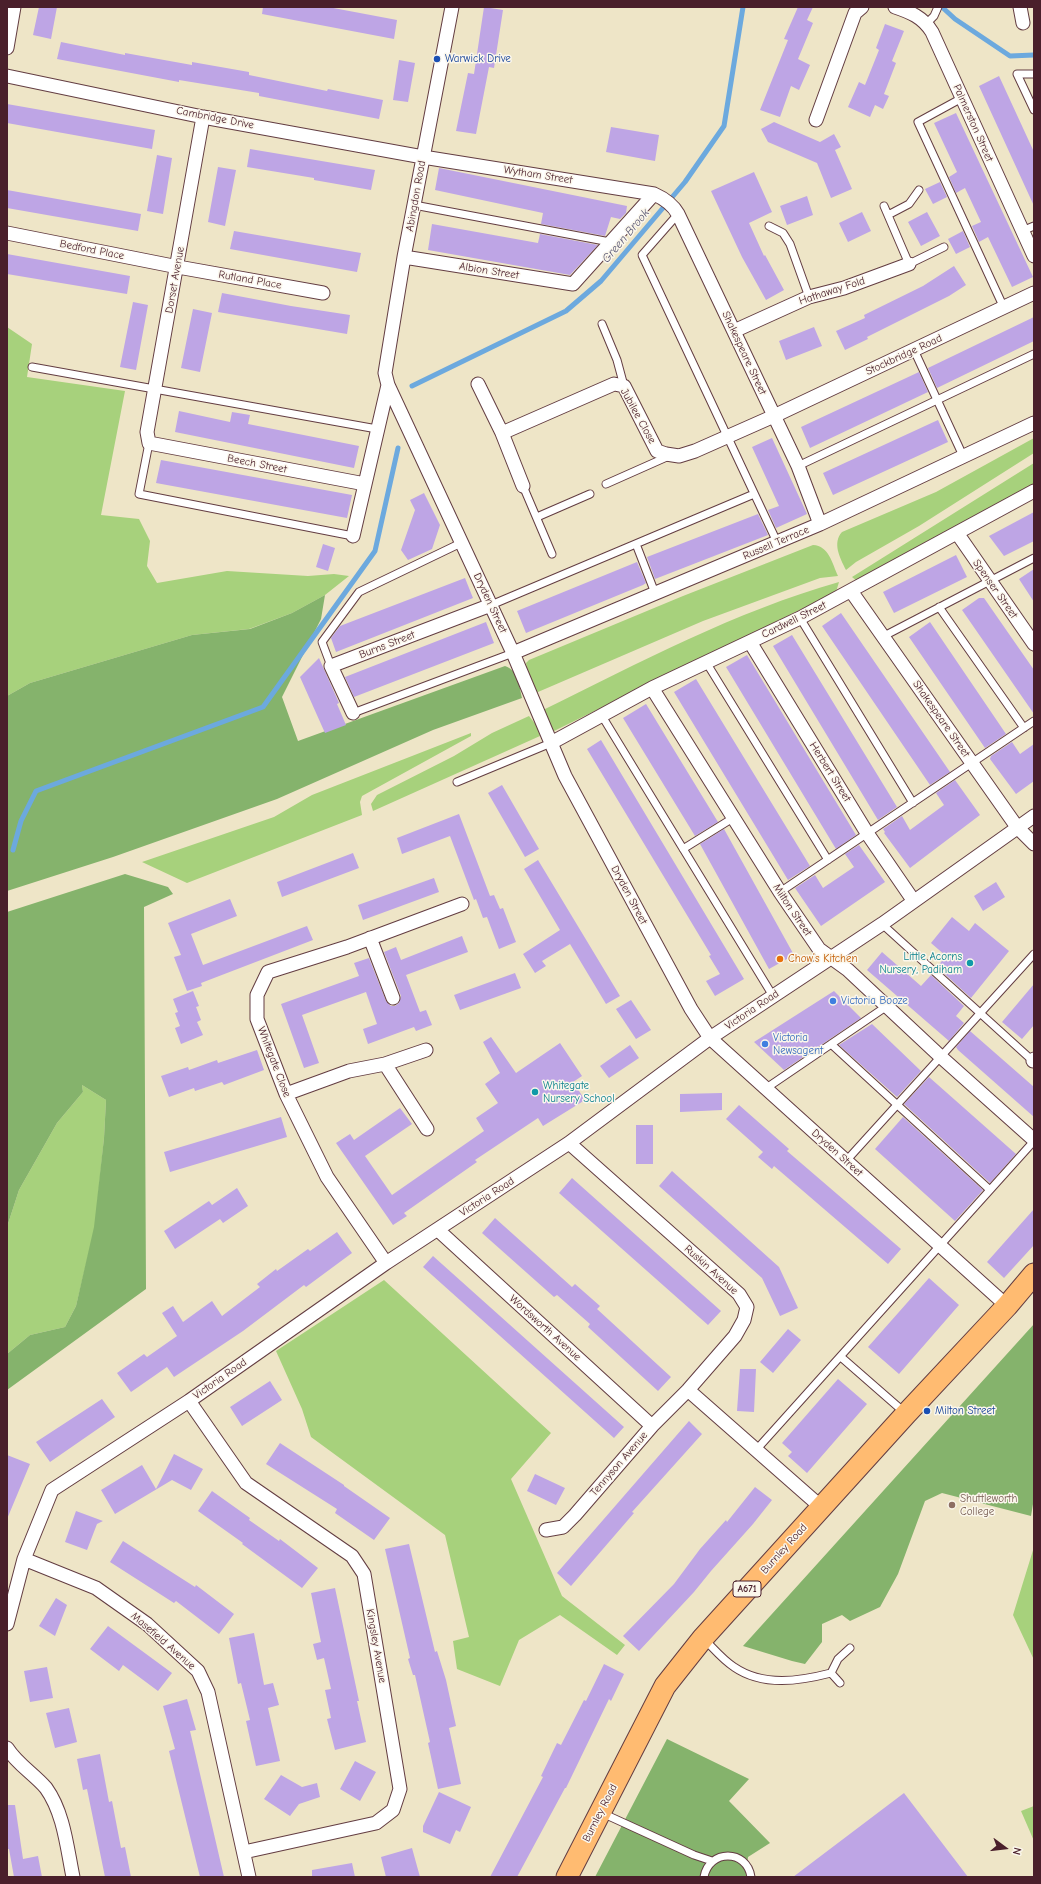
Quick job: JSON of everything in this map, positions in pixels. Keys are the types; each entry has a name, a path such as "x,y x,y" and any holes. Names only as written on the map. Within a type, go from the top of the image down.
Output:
{"main road":[{"name":"Burnley Road","path":"567,1877 665,1686 703,1638 906,1414 1007,1306 1034,1274"}],"street":[{"path":"7,48 14,7"},
{"name":"Abingdon Road","path":"388,386 385,373 404,257 452,7"},
{"path":"816,120 855,13 862,7"},
{"path":"894,7 930,19"},
{"path":"1020,7 1022,23"},
{"name":"Palmerston Street","path":"930,19 962,98 1028,229 1034,256"},
{"name":"Cambridge Drive","path":"7,76 203,117 423,157"},
{"name":"Dorset Avenue","path":"149,443 146,434 178,267 203,117"},
{"name":"Wytham Street","path":"423,157 657,196"},
{"path":"610,242 657,196"},
{"name":"Shakespeare Street","path":"657,196 677,212 798,466 820,524"},
{"name":"Bedford Place","path":"7,233 178,267"},
{"name":"Albion Street","path":"404,257 573,284 610,242"},
{"name":"Hathaway Fold","path":"734,331 809,296 844,288 909,264"},
{"name":"Rutland Place","path":"178,267 323,293"},
{"name":"Stockbridge Road","path":"774,416 1034,293"},
{"path":"478,384 502,433 523,486"},
{"name":"Jubilee Close","path":"502,433 614,384 624,386 657,451 670,455"},
{"path":"353,536 388,386"},
{"name":"Dryden Street","path":"388,386 513,653 565,776 691,1009 710,1038 1007,1306"},
{"path":"670,455 679,456 695,451 774,416"},
{"name":"Russell Terrace","path":"513,653 820,524 964,458 1034,423"},
{"name":"Beech Street","path":"149,443 365,484"},
{"name":"Cardwell Street","path":"551,743 652,688 800,618 1034,491"},
{"name":"Spenser Street","path":"957,533 989,582 1034,644"},
{"name":"Shakespeare Street","path":"851,591 884,636 972,764 1018,827 1034,844"},
{"name":"Burns Street","path":"331,666 491,605"},
{"name":"Herbert Street","path":"750,642 867,833 913,900"},
{"path":"331,666 353,713"},
{"name":"Milton Street","path":"652,688 780,892 819,949 848,970 941,1058 1034,1140"},
{"name":"Victoria Road","path":"7,1624 24,1559 52,1490 189,1401 386,1263 569,1143 710,1038 882,924 913,900 1034,816"},
{"name":"Whitegate Close","path":"386,1263 327,1177 286,1094 257,1019 257,995 268,972 370,938 462,904"},
{"path":"370,938 393,998"},
{"path":"286,1094 349,1070 385,1064 426,1050"},
{"path":"385,1064 428,1129"},
{"name":"Ruskin Avenue","path":"569,1143 739,1294 747,1307 744,1320 735,1336 688,1390"},
{"name":"Wordsworth Avenue","path":"438,1230 652,1426"},
{"path":"688,1390 822,1507"},
{"name":"Tennyson Avenue","path":"546,1530 562,1527 575,1515 652,1426 688,1390"},
{"name":"Kingsley Avenue","path":"189,1401 246,1483 352,1556 364,1574 400,1789 393,1810 376,1823 244,1852"},
{"name":"Masefield Avenue","path":"24,1559 96,1588 147,1624 198,1671 208,1692 249,1877"},
{"path":"7,1748 13,1757 46,1788 59,1812 73,1877"}],"lane":[{"path":"930,19 938,7"},
{"path":"1034,74 1017,74 1034,110"},
{"path":"962,98 918,122 1004,308"},
{"path":"888,215 908,204 918,190"},
{"path":"414,206 610,242"},
{"path":"884,206 909,264 944,247"},
{"path":"677,212 642,255 777,542"},
{"path":"769,226 783,233 790,244 809,296"},
{"path":"602,324 617,360 624,386"},
{"path":"914,350 964,458"},
{"path":"798,466 1034,354"},
{"path":"32,367 377,429"},
{"path":"149,443 139,494 353,536"},
{"path":"606,484 670,455"},
{"path":"523,486 552,554"},
{"path":"537,517 590,494"},
{"path":"491,605 754,494"},
{"path":"331,666 322,642 359,592 461,542"},
{"path":"636,544 655,593"},
{"path":"884,636 1034,558"},
{"path":"940,607 1024,728"},
{"path":"800,618 914,803"},
{"path":"353,713 513,653"},
{"path":"706,662 828,860"},
{"path":"602,716 773,996"},
{"path":"780,892 1034,721"},
{"path":"457,782 551,743"},
{"path":"683,849 733,818"},
{"path":"882,924 1034,1061"},
{"path":"846,1161 1034,954"},
{"path":"765,1088 887,1006"},
{"path":"831,1044 990,1190"},
{"path":"757,1450 940,1247 1034,1140"},
{"path":"841,1357 906,1414"},
{"path":"703,1638 735,1668 768,1680 790,1682 831,1673"},
{"path":"831,1673 838,1659 850,1648"},
{"path":"831,1673 840,1683"},
{"path":"600,1812 712,1861"},
{"path":"704,1877 705,1871 712,1861 721,1856 736,1856 743,1860 748,1866 751,1877"}],"green space":[{"path":"7,327 32,344 27,377 125,391 101,515 139,519 150,541 147,566 157,583 227,571 308,576 334,574 349,576 325,595 292,613 249,629 192,635 30,683 7,696"},
{"path":"1034,438 1034,453 919,526 856,562 846,570 839,556 837,546 839,536 842,532 936,492"},
{"path":"1034,463 1034,488 857,581 852,577"},
{"path":"813,545 823,548 832,561 838,576 820,578 703,621 531,695 526,663 529,660 683,596"},
{"path":"839,582 836,592 552,732 543,710 652,656 725,623 801,594"},
{"path":"325,595 321,619 282,697 298,741 505,666 510,668 516,675 522,698 433,730 277,799 113,857 7,891 7,696 30,683 192,635 250,629 292,613"},
{"path":"529,716 537,726 540,736 373,811 371,804 377,795 454,756 492,733"},
{"path":"471,733 471,736 362,796 360,802 362,815 187,883 142,862 274,817 312,795"},
{"path":"125,874 168,887 173,894 144,907 146,1289 7,1390 7,1354 30,1335 65,1327 76,1306 94,1227 104,1138 106,1100 82,1085 83,1092 57,1123 19,1190 7,1227 7,912"},
{"path":"82,1085 106,1100 104,1138 95,1227 76,1306 65,1327 30,1335 7,1354 7,1227 19,1190 57,1123 83,1092"},
{"path":"384,1280 551,1433 511,1479 562,1596 625,1645 617,1655 560,1615 519,1640 500,1686 457,1669 453,1641 469,1637 445,1535 311,1437 302,1409 276,1351"},
{"path":"1034,1324 1034,1498 1031,1516 942,1493 925,1501 898,1574 880,1607 850,1621 842,1615 822,1624 822,1642 805,1664 743,1646"},
{"path":"1034,1547 1034,1660 1013,1615"},
{"path":"667,1739 749,1779 729,1801 770,1843 748,1857 746,1877 595,1877"},
{"path":"1034,1806 1034,1841 1021,1811"}],"building":[{"path":"39,7 57,7 51,39 33,35"},
{"path":"263,7 328,7 397,20 394,39 262,14"},
{"path":"484,7 503,10 494,68 489,67 476,134 456,131 468,73 474,74"},
{"path":"798,7 813,7 807,20 813,23 798,59 810,65 799,90 791,86 780,117 760,110 788,40 784,39"},
{"path":"885,24 904,31 892,61 896,63 884,94 889,96 883,109 875,105 870,117 848,107 859,82 865,85 879,50 876,48"},
{"path":"61,42 125,55 125,53 192,65 192,62 249,72 249,75 327,91 328,89 383,100 379,119 259,96 259,93 179,80 179,82 57,59"},
{"path":"399,60 415,63 408,102 393,100"},
{"path":"999,76 1034,152 1034,206 979,86"},
{"path":"7,104 155,130 152,149 7,123"},
{"path":"956,113 1033,277 1012,287 988,237 979,242 972,226 981,222 965,188 956,193 949,177 957,172 934,123"},
{"path":"774,122 820,142 834,134 841,147 835,150 852,189 831,198 817,163 768,142 761,129"},
{"path":"611,127 659,135 655,161 606,152"},
{"path":"250,149 375,170 371,190 314,180 314,178 247,167"},
{"path":"157,155 172,158 163,214 147,211"},
{"path":"218,167 236,170 225,226 208,222"},
{"path":"439,168 627,206 626,213 620,219 611,217 605,236 541,224 543,213 435,190"},
{"path":"754,172 772,212 749,223 764,256 765,255 784,290 766,300 742,257 711,191"},
{"path":"940,182 947,197 933,204 925,189"},
{"path":"7,190 141,214 138,231 7,208"},
{"path":"807,196 813,215 787,225 780,206"},
{"path":"862,212 871,231 848,242 839,223"},
{"path":"927,212 940,236 921,246 908,222"},
{"path":"432,224 538,243 540,234 598,245 570,275 428,250"},
{"path":"234,231 361,253 357,272 230,249"},
{"path":"963,231 970,247 956,254 948,239"},
{"path":"7,254 130,276 127,294 7,274"},
{"path":"954,266 966,285 949,296 867,337 868,339 845,350 836,331 865,318 864,315 923,286"},
{"path":"222,293 350,315 347,334 218,312"},
{"path":"133,302 148,305 136,370 120,367"},
{"path":"193,309 212,313 200,372 181,368"},
{"path":"1034,317 1034,341 937,388 928,368"},
{"path":"814,327 822,346 786,360 779,341"},
{"path":"919,372 928,392 810,448 801,427"},
{"path":"179,411 230,422 232,412 250,415 248,424 359,446 354,468 175,432"},
{"path":"938,420 948,442 833,495 823,473"},
{"path":"772,438 807,514 776,528 768,510 779,506 752,447"},
{"path":"161,460 352,495 347,518 156,483"},
{"path":"424,493 440,525 432,549 408,560 401,550 415,510 410,500"},
{"path":"1034,512 1034,541 1004,556 989,536"},
{"path":"758,514 768,535 655,579 647,557"},
{"path":"323,544 335,548 328,571 316,567"},
{"path":"956,555 967,577 894,613 883,592"},
{"path":"637,562 646,583 643,585 526,633 517,611"},
{"path":"1034,569 1034,602 1019,579"},
{"path":"465,578 473,598 336,652 331,638 340,626"},
{"path":"979,598 984,598 1034,670 1034,714 962,610"},
{"path":"841,613 950,772 930,785 822,626"},
{"path":"486,622 494,643 354,697 345,677"},
{"path":"930,622 1006,734 985,748 909,637"},
{"path":"792,635 897,807 878,820 773,646"},
{"path":"747,655 856,835 836,849 726,667"},
{"path":"319,658 339,703 337,704 346,725 325,733 300,677"},
{"path":"696,679 810,866 788,880 674,692"},
{"path":"646,704 718,822 695,836 623,718"},
{"path":"601,740 744,979 715,996 706,981 720,974 709,956 711,955 587,749"},
{"path":"1012,742 1020,754 1034,744 1034,781 1016,794 990,759 991,756"},
{"path":"955,780 980,815 910,868 884,833 885,832 883,829 902,816 910,830 944,805 936,793"},
{"path":"502,785 539,849 525,857 488,793"},
{"path":"459,814 490,896 494,895 500,909 503,908 516,942 499,949 487,917 483,918 476,899 474,900 450,836 402,854 397,838"},
{"path":"724,829 794,955 769,969 700,844"},
{"path":"859,845 885,882 821,926 795,888 815,875 823,888 854,867 845,854"},
{"path":"353,853 359,868 282,897 277,882"},
{"path":"538,860 620,996 606,1004 570,944 542,961 546,966 535,973 523,954 560,930 524,869"},
{"path":"434,878 439,892 363,920 358,905"},
{"path":"996,882 1005,897 983,911 974,896"},
{"path":"230,899 237,916 191,934 203,965 307,926 313,940 201,983 202,986 187,991 174,957 181,955 168,923"},
{"name":"Little Acorns Nursery, Padiham","path":"952,917 969,931 975,923 1009,951 971,998 937,967 946,956 931,943"},
{"path":"462,936 468,952 406,975 420,1012 426,1010 432,1025 416,1031 414,1027 368,1044 363,1029 377,1024 366,992 302,1015 319,1063 304,1068 281,1004 359,976 354,963 369,958 386,1001 391,1006 395,1006 399,1003 401,996 384,952 396,947 401,960"},
{"path":"882,952 921,986 931,975 964,1006 956,1016 964,1023 949,1041 867,970"},
{"path":"515,973 521,988 460,1010 454,995"},
{"path":"1034,984 1034,1025 1022,1039 1002,1022"},
{"path":"193,991 199,1006 196,1007 201,1020 197,1022 203,1035 181,1044 175,1028 180,1026 175,1013 178,1012 173,999"},
{"path":"834,991 861,1018 784,1070 754,1042"},
{"path":"631,1000 651,1030 636,1039 616,1009"},
{"path":"872,1024 921,1071 897,1097 839,1045"},
{"path":"970,1031 1034,1087 1034,1117 958,1050 956,1047"},
{"path":"491,1037 516,1073 560,1043 582,1076 573,1082 585,1100 543,1126 538,1118 475,1160 477,1162 404,1213 407,1216 393,1225 336,1143 350,1134 354,1140 400,1108 412,1124 365,1156 392,1195 484,1131 476,1118 498,1103 485,1084 500,1073 483,1042"},
{"path":"630,1045 639,1058 609,1078 600,1066"},
{"path":"257,1050 264,1070 224,1085 222,1082 195,1091 194,1088 169,1097 161,1076 188,1067 189,1070 217,1060 218,1063"},
{"path":"929,1077 1016,1154 990,1183 904,1104"},
{"path":"722,1093 722,1110 680,1112 680,1094"},
{"path":"739,1105 789,1149 787,1151 901,1249 888,1264 774,1166 772,1169 758,1157 763,1152 726,1119"},
{"path":"281,1117 287,1137 170,1172 164,1152"},
{"path":"903,1117 983,1190 955,1221 875,1149"},
{"path":"636,1125 653,1125 653,1164 636,1164"},
{"path":"672,1171 779,1267 798,1308 780,1316 762,1278 659,1186"},
{"path":"572,1178 721,1311 708,1325 559,1193"},
{"path":"237,1188 248,1206 223,1223 220,1219 175,1249 164,1231 209,1201 212,1205"},
{"path":"1034,1209 1034,1245 1004,1278 987,1262"},
{"path":"495,1218 572,1287 575,1284 600,1306 597,1309 671,1377 658,1391 588,1327 590,1324 557,1295 554,1297 482,1233"},
{"path":"337,1232 352,1253 306,1287 304,1285 243,1331 174,1377 167,1367 131,1392 117,1373 144,1354 147,1357 177,1336 162,1313 173,1306 183,1322 212,1301 222,1316 260,1287 257,1284 276,1269 277,1271 308,1249 310,1251"},
{"path":"433,1256 624,1427 614,1438 423,1267"},
{"path":"929,1278 959,1305 899,1374 868,1347"},
{"path":"788,1329 801,1340 773,1373 760,1362"},
{"path":"740,1369 756,1369 754,1412 737,1411"},
{"path":"838,1379 867,1404 807,1473 788,1456 792,1452 782,1443"},
{"path":"270,1381 282,1400 242,1426 230,1407"},
{"path":"102,1399 115,1417 50,1462 36,1442"},
{"path":"689,1421 702,1434 632,1512 634,1513 571,1586 557,1573"},
{"path":"280,1443 344,1485 390,1518 374,1540 335,1513 337,1509 266,1464"},
{"path":"174,1454 203,1469 191,1490 172,1480 115,1514 101,1490 142,1465 156,1489"},
{"path":"7,1455 30,1464 7,1519"},
{"path":"535,1474 565,1488 556,1505 527,1491"},
{"path":"755,1487 772,1500 694,1592 639,1651 623,1636 674,1584 700,1549 726,1520 727,1522"},
{"path":"212,1491 250,1518 249,1520 279,1541 280,1539 318,1568 302,1588 198,1511"},
{"path":"76,1511 103,1521 97,1524 87,1550 65,1542"},
{"path":"123,1541 195,1587 196,1585 234,1614 219,1634 176,1601 174,1603 110,1562"},
{"path":"409,1544 435,1652 437,1651 446,1680 456,1726 449,1728 461,1784 438,1789 428,1743 430,1742 415,1675 413,1675 408,1659 410,1658 385,1549"},
{"path":"335,1588 359,1701 357,1701 366,1742 335,1750 327,1719 331,1718 325,1690 331,1689 324,1658 317,1660 313,1644 321,1642 311,1593"},
{"path":"56,1598 67,1605 55,1636 39,1626"},
{"path":"108,1626 172,1673 158,1691 123,1665 119,1671 90,1649"},
{"path":"254,1633 264,1685 273,1683 279,1705 268,1708 280,1761 256,1766 246,1721 250,1720 241,1683 238,1684 229,1638"},
{"path":"604,1664 624,1674 611,1701 609,1699 566,1788 517,1877 490,1877 543,1777 541,1776 557,1743 561,1745 584,1700 586,1701"},
{"path":"47,1667 53,1698 30,1702 24,1671"},
{"path":"187,1699 196,1730 190,1731 224,1877 200,1877 169,1751 175,1749 163,1706"},
{"path":"69,1708 77,1742 55,1748 46,1713"},
{"path":"100,1754 109,1802 112,1801 121,1848 125,1847 131,1877 105,1877 87,1789 83,1790 77,1759"},
{"path":"355,1761 376,1772 360,1801 340,1789"},
{"path":"281,1775 302,1787 317,1783 320,1797 299,1804 290,1816 264,1799"},
{"path":"439,1792 471,1807 460,1832 456,1830 450,1844 423,1832 423,1826"},
{"path":"904,1793 968,1877 793,1877"},
{"path":"7,1805 15,1805 23,1859 38,1856 42,1877 14,1877 9,1849 7,1849"},
{"path":"412,1848 420,1877 386,1877 381,1857"},
{"path":"352,1863 355,1877 312,1877 312,1870"}],"waterway":[{"name":"Green Brook","path":"412,386 566,311 601,281 685,182 724,126 743,7"},
{"name":"Green Brook","path":"942,7 955,19 1010,56 1034,55"},
{"path":"13,850 21,821 36,791 263,707 375,551 398,448"}],"place":[{"name":"Warwick Drive","path":"437,59"},
{"name":"Chow’s Kitchen","path":"780,959"},
{"name":"Little Acorns Nursery, Padiham","path":"970,963"},
{"name":"Victoria Booze","path":"833,1001"},
{"name":"Victoria Newsagent","path":"765,1044"},
{"name":"Whitegate Nursery School","path":"535,1092"},
{"name":"Milton Street","path":"927,1411"},
{"name":"Shuttleworth College","path":"952,1505"}]}
